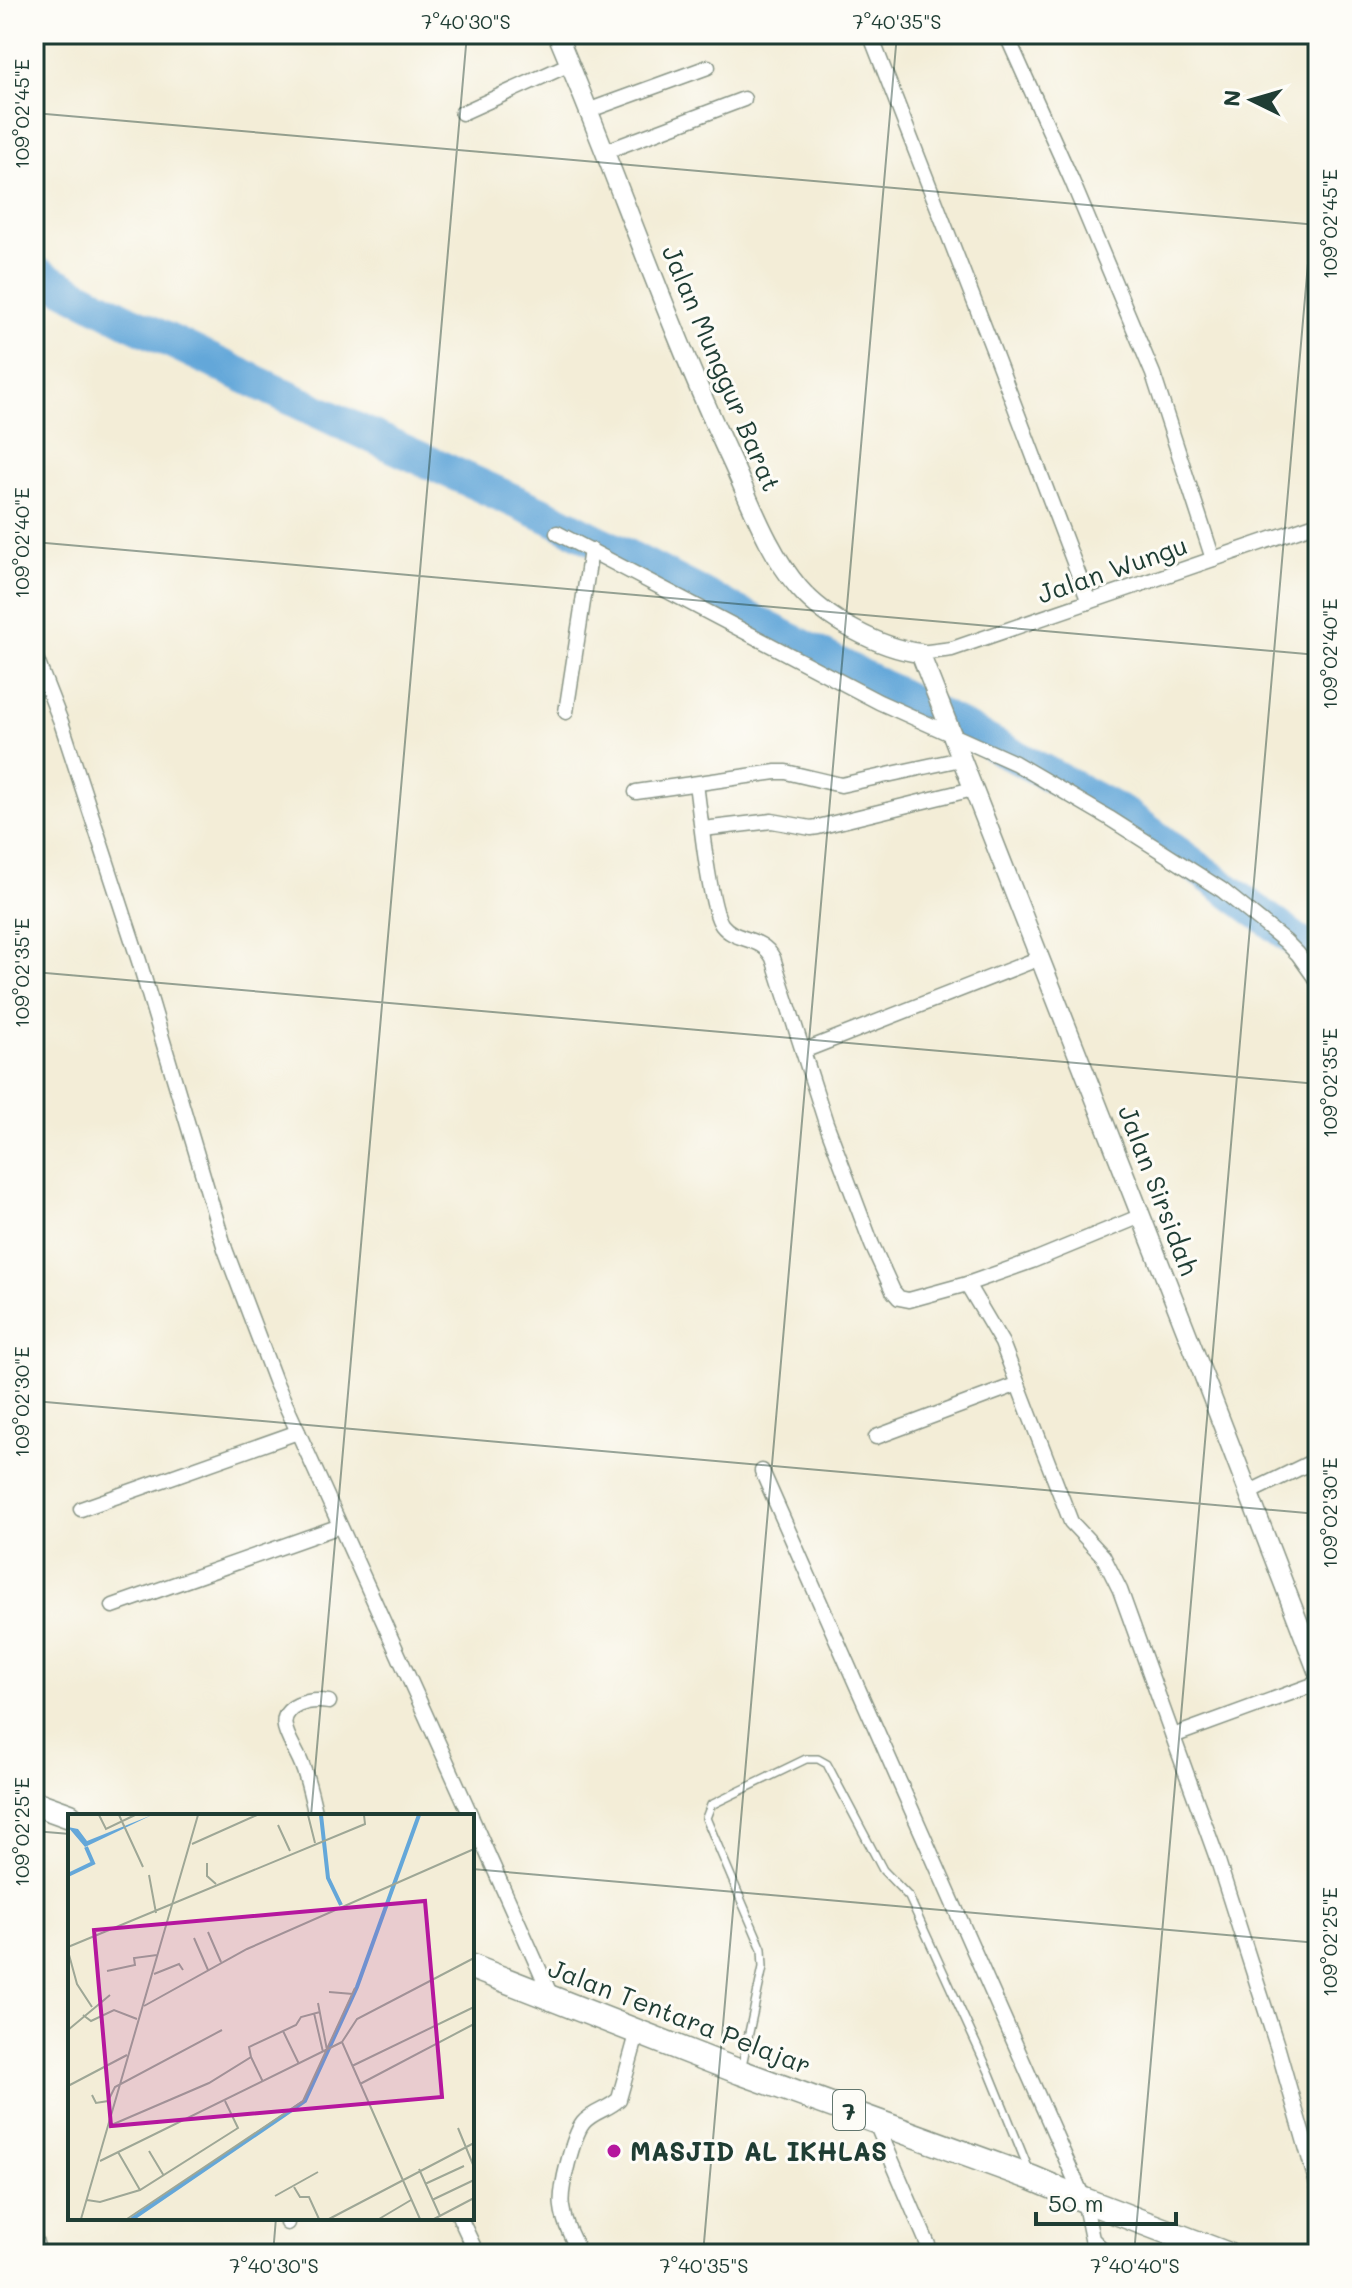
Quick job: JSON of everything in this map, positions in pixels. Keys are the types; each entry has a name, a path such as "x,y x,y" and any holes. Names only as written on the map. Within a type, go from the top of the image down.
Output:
{"highway":[{"path":"34,1803 68,1815"},
{"name":"Jalan Tentara Pelajar","path":"474,1968 740,2072 1032,2178 1226,2254"}],"street":[{"name":"Jalan Munggur Barat","path":"557,34 590,110 699,389 766,535 783,564 798,587 827,613 869,637 920,653"},
{"path":"870,34 1089,602"},
{"path":"1006,34 1153,374 1213,559"},
{"path":"462,113 570,64"},
{"path":"590,110 708,67"},
{"path":"604,152 744,99"},
{"name":"Jalan Wungu","path":"920,653 952,649 1318,523"},
{"path":"557,533 879,702 950,729 1109,818 1222,890 1285,941 1318,982"},
{"path":"566,712 591,550"},
{"path":"34,653 61,722 139,961 225,1249 275,1381 469,1814"},
{"name":"Jalan Sirsidah","path":"920,653 1318,1673"},
{"path":"636,792 786,772 841,785 961,759"},
{"path":"696,784 718,919 728,931 760,944 771,954 826,1123 872,1245 899,1298 909,1300 967,1284 1141,1216"},
{"path":"703,829 772,821 811,828 973,789"},
{"path":"803,1051 1040,958"},
{"path":"967,1284 1002,1343 1071,1522 1103,1556 1120,1590 1218,1861 1318,2188"},
{"path":"876,1437 1018,1384"},
{"path":"81,1509 298,1432"},
{"path":"1248,1493 1318,1459"},
{"path":"762,1471 1084,2200 1092,2239 1107,2254"},
{"path":"113,1606 340,1526"},
{"path":"1173,1736 1318,1683"},
{"path":"315,1814 303,1767 283,1723 289,1709 304,1702 329,1702"},
{"path":"474,1825 551,1996"},
{"path":"580,2254 565,2222 561,2199 575,2136 593,2114 619,2099 638,2031"},
{"path":"874,2119 932,2254"},
{"path":"461,2220 477,2254"}],"lane":[{"path":"740,2072 763,1967 762,1949 706,1818 711,1805 806,1759 818,1759 827,1764 883,1870 909,1897 990,2074 1032,2178"}],"waterway":[{"path":"34,272 132,323 552,518 940,716 1127,816 1299,942 1318,968"}],"place":[{"name":"MASJID AL IKHLAS","path":"614,2151"}]}
